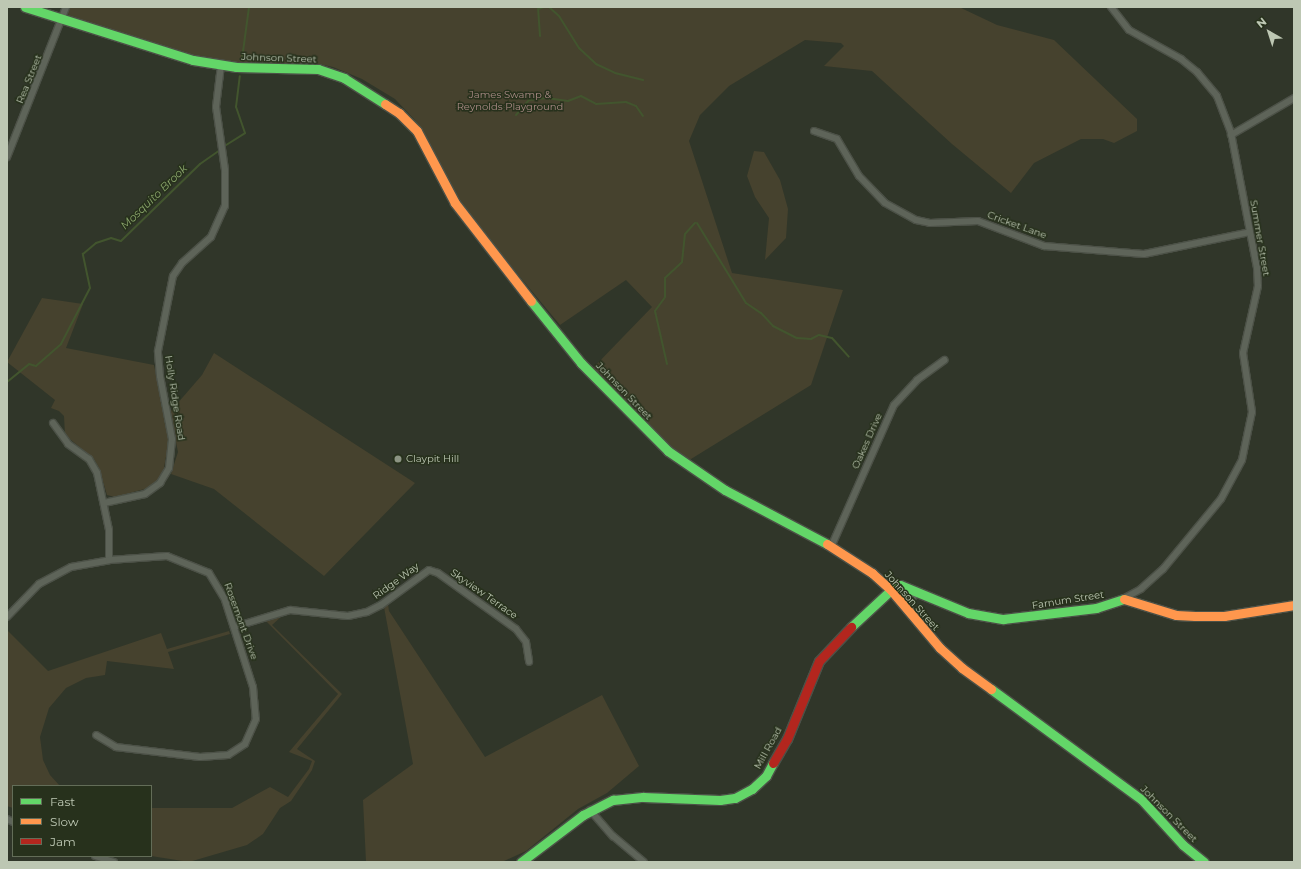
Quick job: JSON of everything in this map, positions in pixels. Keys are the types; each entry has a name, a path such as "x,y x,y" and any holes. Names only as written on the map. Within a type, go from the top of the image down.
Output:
{"street":[{"name":"Johnson Street","path":"25,7 170,54 221,65 318,69 344,78 399,113 417,131 451,197 473,228 581,362 620,405 668,451 698,473 831,547 872,573 891,590 940,648 962,668 1060,737 1141,799 1183,845 1204,862"},
{"name":"Rea Street","path":"7,157 49,56 66,7"},
{"name":"Summer Street","path":"1111,7 1129,30 1181,59 1209,84 1223,109 1231,135 1250,232 1258,286 1243,353 1252,412 1242,460 1221,499 1163,569 1140,589 1124,599"},
{"name":"Holly Ridge Road","path":"104,503 145,494 160,483 169,468 172,439 160,376 158,351 173,276 182,263 206,242 221,218 226,186 216,108 221,65"},
{"path":"1231,135 1294,98"},
{"name":"Cricket Lane","path":"814,131 837,139 859,176 885,203 916,220 930,223 978,221 1044,246 1144,254 1250,232"},
{"name":"Oakes Drive","path":"831,547 894,405 916,380 945,360"},
{"path":"53,423 68,444 89,459 94,466 101,485 109,530 109,560"},
{"name":"Rosemont Drive","path":"7,617 34,589 48,578 71,567 109,560 168,556 203,569 219,587 234,627 256,699 254,727 240,749 228,755 200,757 116,746 96,735"},
{"name":"Ridge Way","path":"234,627 290,610 343,616 367,612 381,605 429,570"},
{"name":"Skyview Terrace","path":"429,570 438,573 516,629 526,642 529,662"},
{"name":"Farnum Street","path":"891,590 900,585 968,613 1003,619 1096,608 1124,599"},
{"name":"Mill Road","path":"521,862 590,810 613,800 631,797 720,800 735,798 752,789 766,776 787,739 820,662 842,636 891,590"},
{"path":"904,606 917,593"},
{"path":"1124,599 1176,615 1195,616 1224,616 1294,605"},
{"path":"590,810 613,836 644,862"},
{"path":"98,857 114,862"}],"green space":[{"name":"James Swamp & Reynolds Playground","path":"69,7 959,7 997,25 1054,40 1137,119 1137,131 1114,143 1103,139 1081,139 1034,163 1011,193 952,144 872,71 824,66 844,46 841,43 805,40 729,86 700,115 689,141 732,273 843,290 811,385 691,459 680,458 592,369 652,307 626,280 560,325 475,223 457,196 430,144 414,119 395,99 362,79 333,67 314,63 229,63 194,56 69,17 67,12"},
{"path":"754,151 764,152 780,180 788,209 786,238 765,260 769,218 755,197 747,176"},
{"path":"42,298 83,304 66,348 154,365 169,440 163,473 158,480 148,488 115,497 107,495 99,468 94,459 65,435 64,416 59,411 51,408 55,400 7,362"},
{"path":"214,353 415,483 324,576 214,489 171,474 178,452 170,412 202,375"},
{"path":"388,604 389,611 485,757 602,695 639,766 607,793 578,809 526,851 502,862 366,862 363,800 413,764 384,607"},
{"path":"282,616 272,625 342,694 297,749 315,761 312,770 291,801 280,808 263,834 247,845 189,862 152,856 152,808 232,808 270,787 288,797 309,769 312,761 289,752 338,694 266,621"},
{"path":"7,630 48,671 161,633 167,649 229,631 230,634 168,652 174,669 107,661 105,675 86,678 66,688 49,708 40,737 43,760 50,775 59,785 12,785 12,808 7,806"}],"waterway":[{"name":"Mosquito Brook","path":"242,59 249,7"},
{"path":"540,36 538,9 544,7"},
{"path":"549,7 559,16 579,48 596,64 615,73 643,80"},
{"name":"Mosquito Brook","path":"223,147 245,133 236,107 240,76"},
{"path":"516,115 529,100 547,98 568,101 581,96 596,104 626,102 636,106 643,116"},
{"name":"Mosquito Brook","path":"7,382 29,364 36,366 61,344 90,288 83,254 96,243 111,238 121,241 200,164 220,150"},
{"path":"667,364 655,311 665,297 665,278 682,262 685,234 695,223"},
{"path":"697,223 746,303 761,313 773,326 797,338 811,339 819,335 832,338 849,357"}],"traffic: fast":[{"path":"25,7 193,60 236,67 318,69 344,78 385,104"},
{"path":"531,301 581,363 668,451 725,490 827,544"},
{"path":"851,627 891,590 900,585 968,613 1003,619 1096,608 1124,599"},
{"path":"991,689 1141,799 1183,845 1204,862"},
{"path":"521,862 583,815 613,800 643,797 720,800 735,798 752,789 766,776 773,763"}],"traffic: slow":[{"path":"385,104 399,113 417,131 455,203 531,301"},
{"path":"827,544 872,573 891,590 940,648 962,668 991,689"},
{"path":"1124,599 1176,615 1195,616 1224,616 1294,605"}],"traffic: jam":[{"path":"773,763 787,739 819,661 851,627"}],"place":[{"name":"Claypit Hill","path":"398,459"}]}
